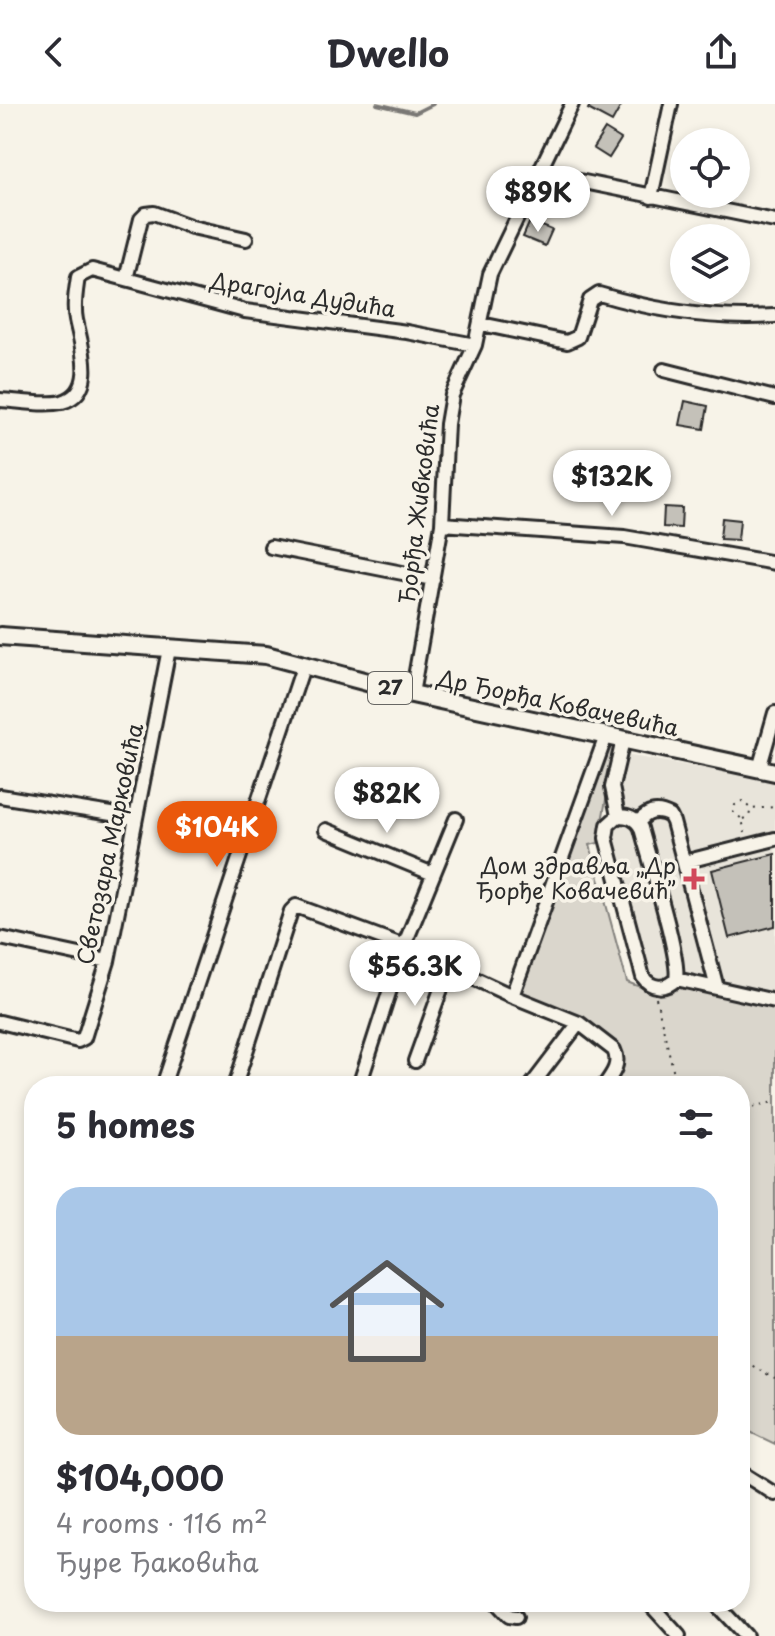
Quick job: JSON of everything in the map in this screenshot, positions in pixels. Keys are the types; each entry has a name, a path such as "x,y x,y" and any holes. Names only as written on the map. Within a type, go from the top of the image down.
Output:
{"main road":[{"name":"Др Ђорђа Ковачевића","path":"0,636 266,655 412,694 767,771"}],"street":[{"name":"Ђорђа Живковића","path":"412,694 442,524 447,424 452,395 475,345 490,274 572,104"},
{"path":"651,197 671,104"},
{"path":"540,173 775,221"},
{"path":"126,279 141,219 146,214 154,213 192,227 246,239"},
{"name":"Драгојла Дудића","path":"0,400 59,402 73,398 84,378 81,338 74,305 78,277 92,270 245,311 407,332 475,345"},
{"path":"481,324 567,342 578,337 590,300 599,294 642,307 698,314 775,316"},
{"path":"664,370 775,398"},
{"path":"442,524 624,537 775,563"},
{"path":"271,547 433,579"},
{"name":"Светозара Марковића","path":"0,1022 78,1041 84,1038 108,961 169,649"},
{"path":"166,1076 304,664"},
{"path":"767,771 775,713"},
{"path":"614,738 612,787 618,816"},
{"path":"512,996 614,738"},
{"path":"0,796 136,818"},
{"path":"638,823 649,813 663,812 670,816 717,988"},
{"path":"676,979 674,958 638,823 627,816 618,816 608,825 607,845 643,977 653,986 665,986 676,979 775,1001"},
{"path":"362,1076 404,946 456,819"},
{"path":"326,830 433,874"},
{"path":"684,862 775,839"},
{"path":"238,1076 291,911 296,906 404,946 579,1023 614,1050 617,1056 611,1076"},
{"path":"0,938 108,961"},
{"path":"415,1061 449,967"},
{"path":"539,1076 579,1023"},
{"path":"750,1478 775,1494"},
{"path":"505,1612 516,1617"},
{"path":"657,1612 679,1636"},
{"path":"723,1612 746,1636"}],"path":[{"path":"751,809 749,816 742,819 735,816 735,805 742,801 751,809 775,807"},
{"path":"742,819 748,846"},
{"path":"653,986 675,1076"},
{"path":"750,1106 775,1102"},
{"path":"750,1110 758,1105"},
{"path":"750,1364 775,1378"}],"shaded area":[{"path":"608,743 616,745 598,843 590,845 627,982 654,989 681,986 775,1007 775,1444 750,1432 750,1076 618,1076 624,1058 620,1048 610,1039 579,1020 519,995"},
{"name":"Дом здравља „Др Ђорђе Ковачевић”","path":"625,755 775,780 775,996 720,983 638,985 606,825 618,761"}],"building":[{"path":"591,104 621,106 612,122 588,109"},
{"path":"605,129 621,139 609,158 593,148"},
{"path":"530,221 552,230 545,246 523,237"},
{"path":"685,401 708,406 704,429 680,425"},
{"path":"664,507 682,508 681,528 663,527"},
{"path":"722,518 740,520 738,540 720,539"},
{"path":"775,854 775,926 729,938 712,870"}],"waterway":[{"path":"377,104 415,113 433,104"}],"place":[{"name":"Дом здравља „Др Ђорђе Ковачевић”","path":"694,879"}]}
